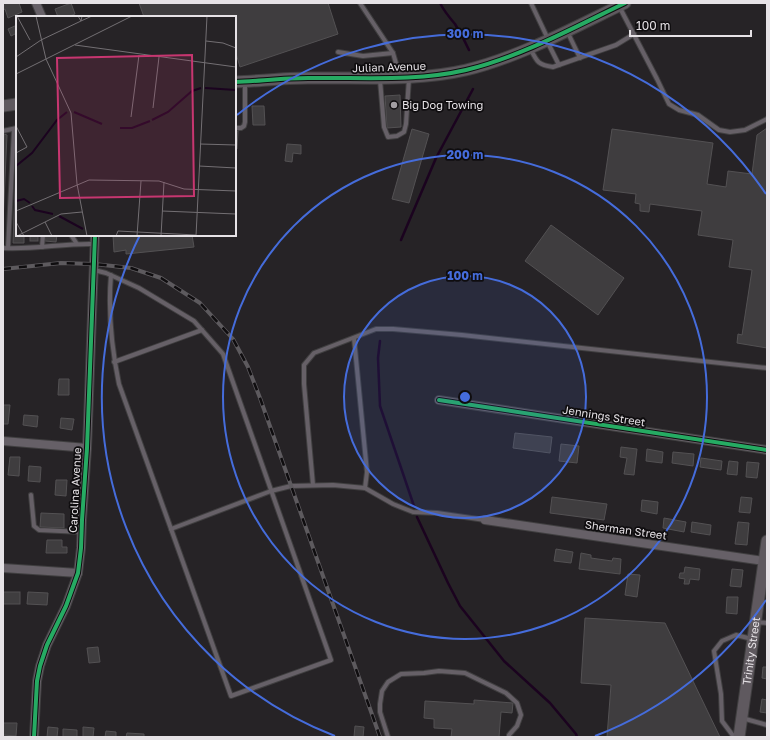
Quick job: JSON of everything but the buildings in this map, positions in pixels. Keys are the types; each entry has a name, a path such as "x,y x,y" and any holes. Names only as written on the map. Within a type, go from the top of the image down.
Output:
{"street":[{"path":"36,3 42,16"},
{"name":"Julian Avenue","path":"240,82 306,78 418,77 464,70 509,56 548,40 622,4"},
{"path":"3,106 16,104"},
{"name":"Carolina Avenue","path":"34,737 37,681 40,666 47,645 66,606 78,573 87,448 95,236"},
{"name":"Jennings Street","path":"439,400 767,450"},
{"path":"3,441 87,448"},
{"name":"Sherman Street","path":"485,520 764,561"},
{"name":"Trinity Street","path":"738,737 767,541"},
{"path":"3,568 78,573"}],"lane":[{"path":"360,3 393,53 405,77 406,124 404,132 396,136 388,137 384,127 380,77"},
{"path":"531,3 559,65"},
{"path":"622,4 634,34 669,104 679,110 698,116 719,130 730,132 745,130 767,119"},
{"path":"567,31 580,58"},
{"path":"530,47 536,60 543,66 553,68 616,45 634,34"},
{"path":"338,52 363,56 393,53"},
{"path":"236,128 241,128 244,126 245,122 240,82"},
{"path":"3,131 16,129 8,248"},
{"path":"42,247 43,236"},
{"path":"72,236 77,244"},
{"path":"3,248 18,249 95,244"},
{"path":"94,270 106,273 111,275 139,288 194,321 223,354 331,660 231,696 118,384 114,362 110,293 111,275"},
{"path":"313,485 304,384 304,365 314,353 376,329 393,329 478,337 767,368"},
{"path":"114,362 202,330"},
{"path":"354,338 367,472 365,488"},
{"path":"171,529 271,491 291,486 313,485 365,488 392,504 412,512 437,513 485,520"},
{"path":"31,495 34,526 39,530 82,532"},
{"path":"755,622 767,622"},
{"path":"734,737 722,720 721,694 714,651 722,641 736,635 753,639"},
{"path":"388,737 380,712 382,691 388,682 401,674 424,674 439,671 465,672 506,693 517,703 521,715 517,726 509,737"},
{"path":"741,717 767,725"}],"waterway":[{"path":"440,3 455,24 469,50"},
{"path":"401,240 436,158 473,89"},
{"path":"380,341 378,358 380,406 414,506"},
{"path":"417,517 460,606 504,661 550,703 577,737"}],"railway":[{"path":"3,269 61,263 94,264 131,268 161,278 200,303 233,339 248,367 260,398 380,737"}],"cycle path":[{"path":"236,82 299,78 407,78 446,74 466,70 527,49 625,3"},
{"path":"34,737 37,681 40,666 47,645 66,606 78,573 87,448 95,236"},
{"path":"439,400 767,450"}],"place":[{"name":"Big Dog Towing","path":"394,105"}]}
